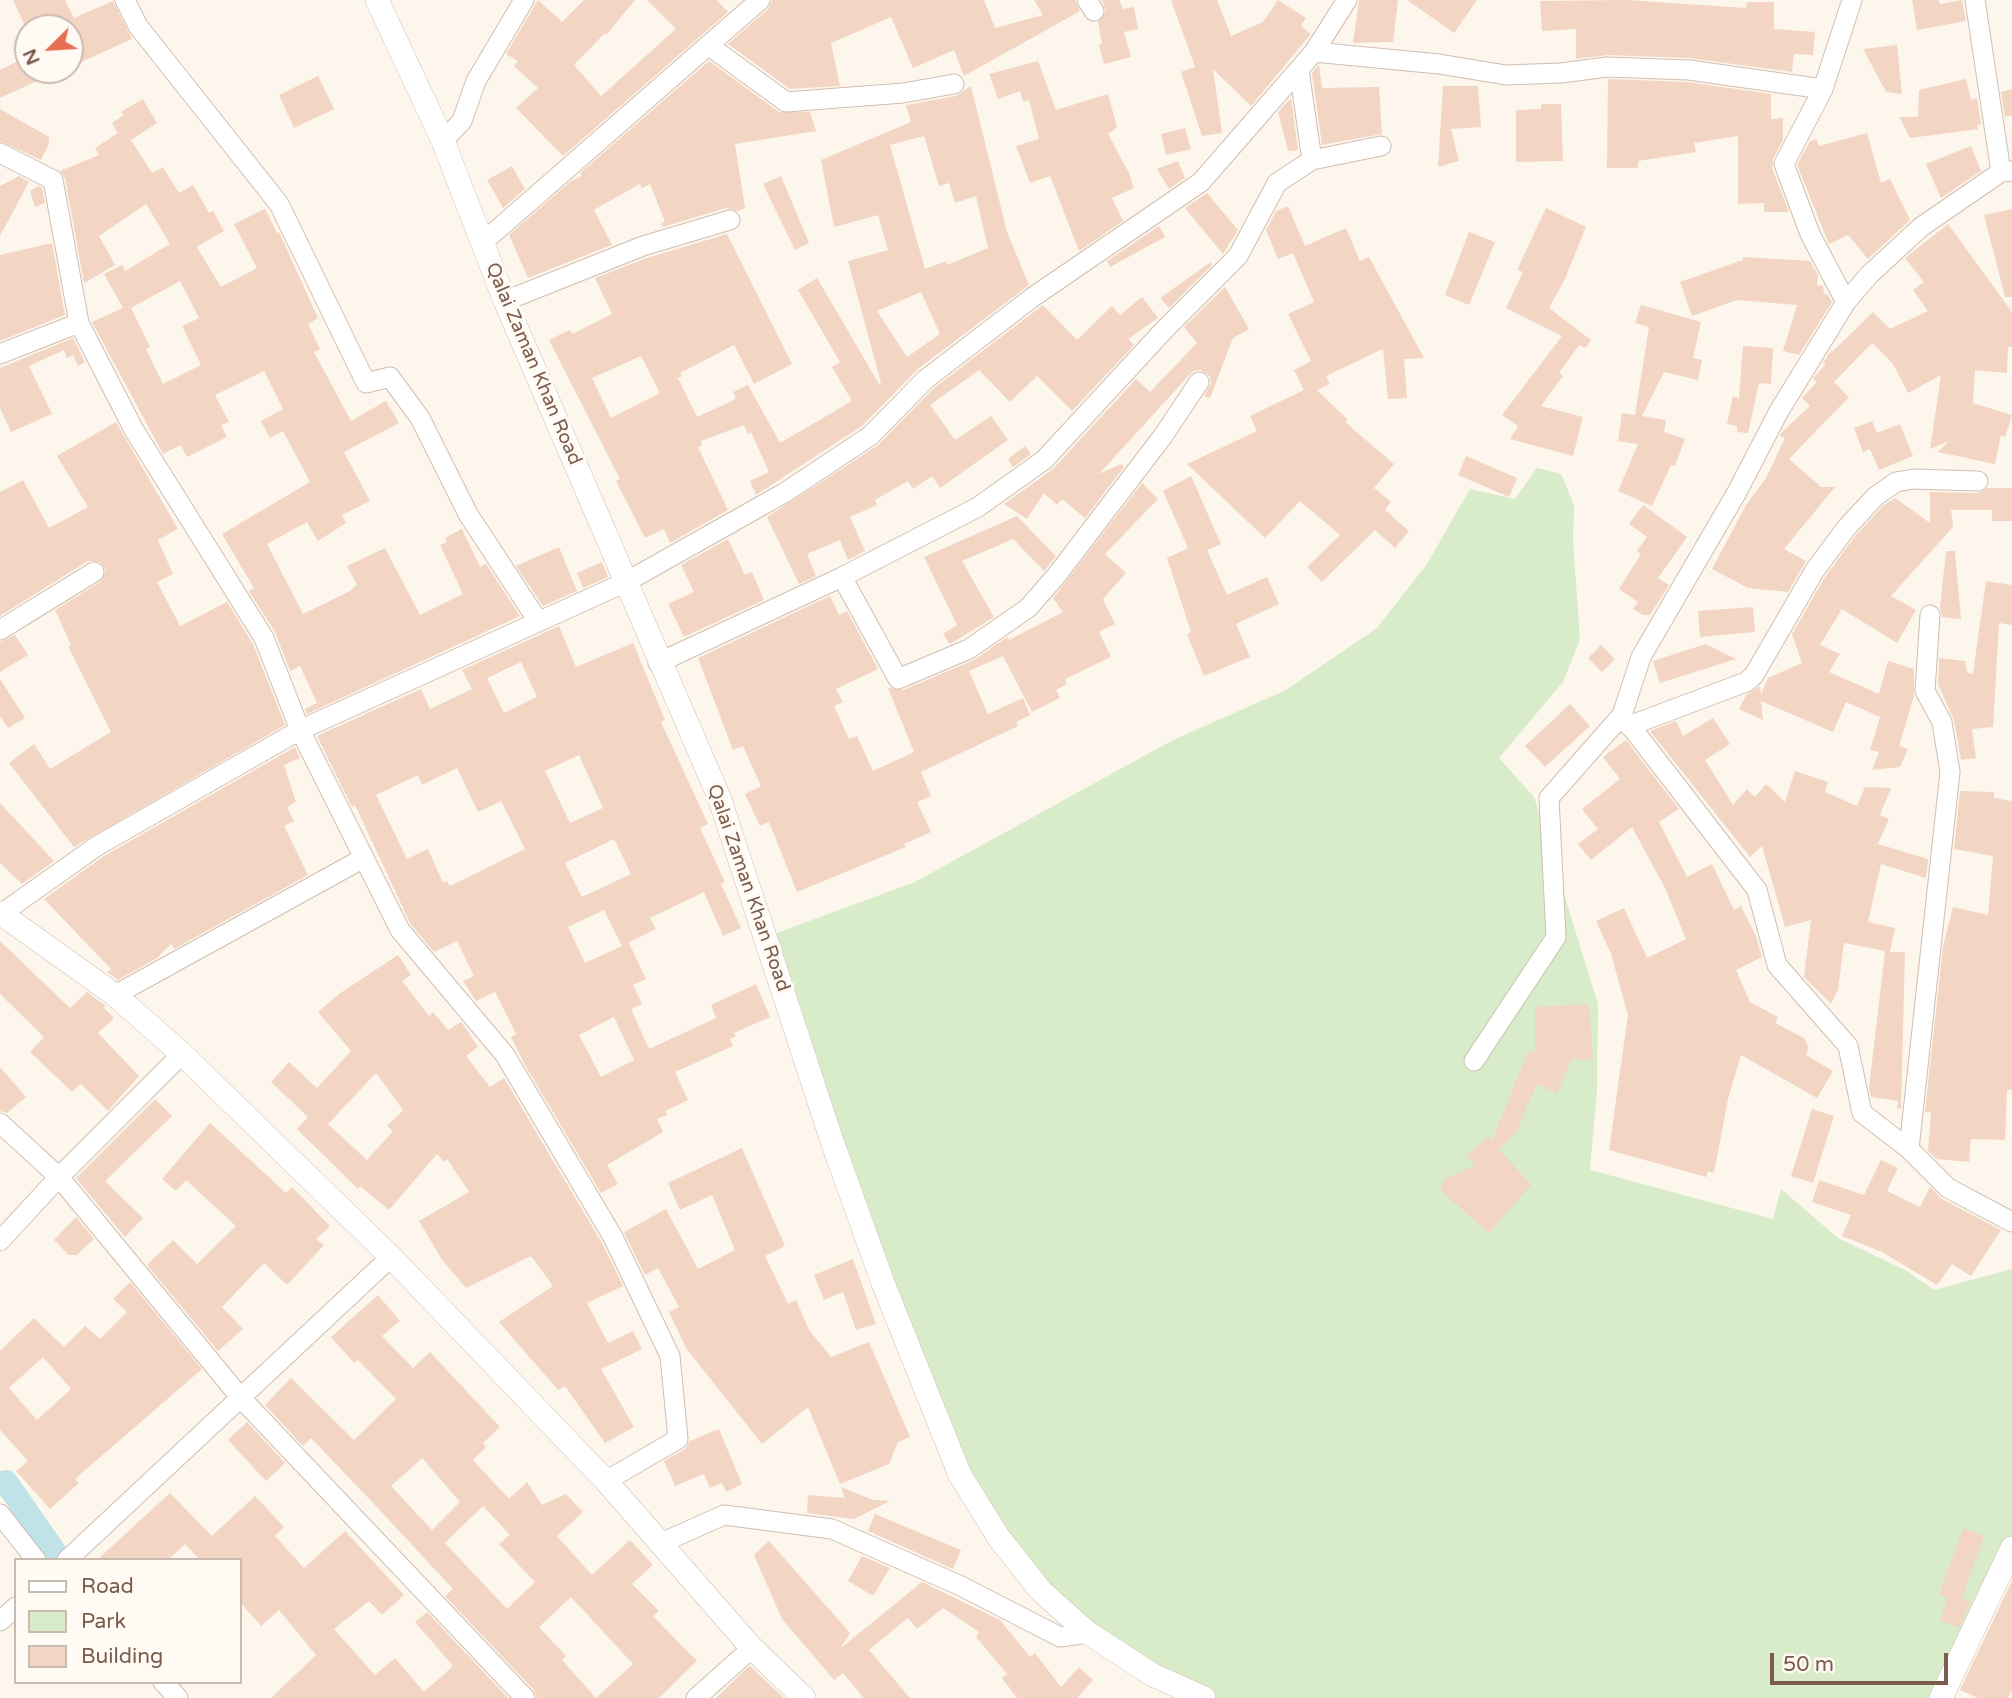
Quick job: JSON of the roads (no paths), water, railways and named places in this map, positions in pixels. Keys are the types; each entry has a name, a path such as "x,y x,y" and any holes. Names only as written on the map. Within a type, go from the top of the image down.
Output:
{"street":[{"path":"125,0 138,26 279,204 366,383 390,377 420,418 468,514 538,621"},
{"name":"Qalai Zaman Khan Road","path":"377,0 443,141 505,302 626,582 658,663 719,797 833,1144 883,1283 960,1475 999,1538 1041,1591 1088,1633 1153,1675 1204,1698"},
{"path":"443,141 462,121 476,81 524,0"},
{"path":"482,243 760,0"},
{"path":"804,1698 752,1648 606,1481 391,1257 182,1054 116,995 0,913 97,846 300,730 626,582 784,493 870,436 926,379 1023,305 1201,182 1314,51 1347,0"},
{"path":"1846,302 1810,234 1784,164 1799,130 1823,89 1849,0"},
{"path":"1626,720 1641,657 1737,492 1779,411 1846,302 1869,275 1921,227 2007,172 1975,0"},
{"path":"708,44 786,102 903,93 954,84"},
{"path":"1314,51 1439,64 1506,75 1561,73 1607,66 1689,70 1823,89"},
{"path":"1299,69 1312,160"},
{"path":"658,663 842,577 978,507 1044,460 1238,256 1277,183 1312,160 1381,146"},
{"path":"0,153 52,180 79,323 134,430 264,638 300,730 362,859 400,930 505,1055 613,1237 670,1356 678,1438 606,1481"},
{"path":"505,302 643,246 730,220"},
{"path":"0,354 79,323"},
{"path":"842,577 898,679 969,649 1028,608 1056,576 1163,436 1199,382"},
{"path":"1474,1061 1556,937 1549,798 1626,720 1746,682 1754,675 1815,570 1847,527 1876,496 1896,482 1913,479 1978,481"},
{"path":"0,630 94,572"},
{"path":"1909,1149 1950,772 1942,722 1925,691 1930,615"},
{"path":"1626,720 1757,890 1777,965 1848,1046 1863,1113 1909,1149 1948,1188 2012,1222"},
{"path":"116,995 362,859"},
{"path":"0,1241 59,1177 182,1054"},
{"path":"0,1123 59,1177 240,1397 525,1698"},
{"path":"69,1558 391,1257"},
{"path":"0,1514 34,1558"},
{"path":"659,1544 724,1515 832,1529 961,1586 1060,1637 1088,1633"},
{"path":"1941,1698 2012,1548"},
{"path":"0,1621 14,1609"},
{"path":"696,1698 752,1648"},
{"path":"165,1684 178,1698"}],"waterway":[{"path":"6,1482 56,1554"}]}
